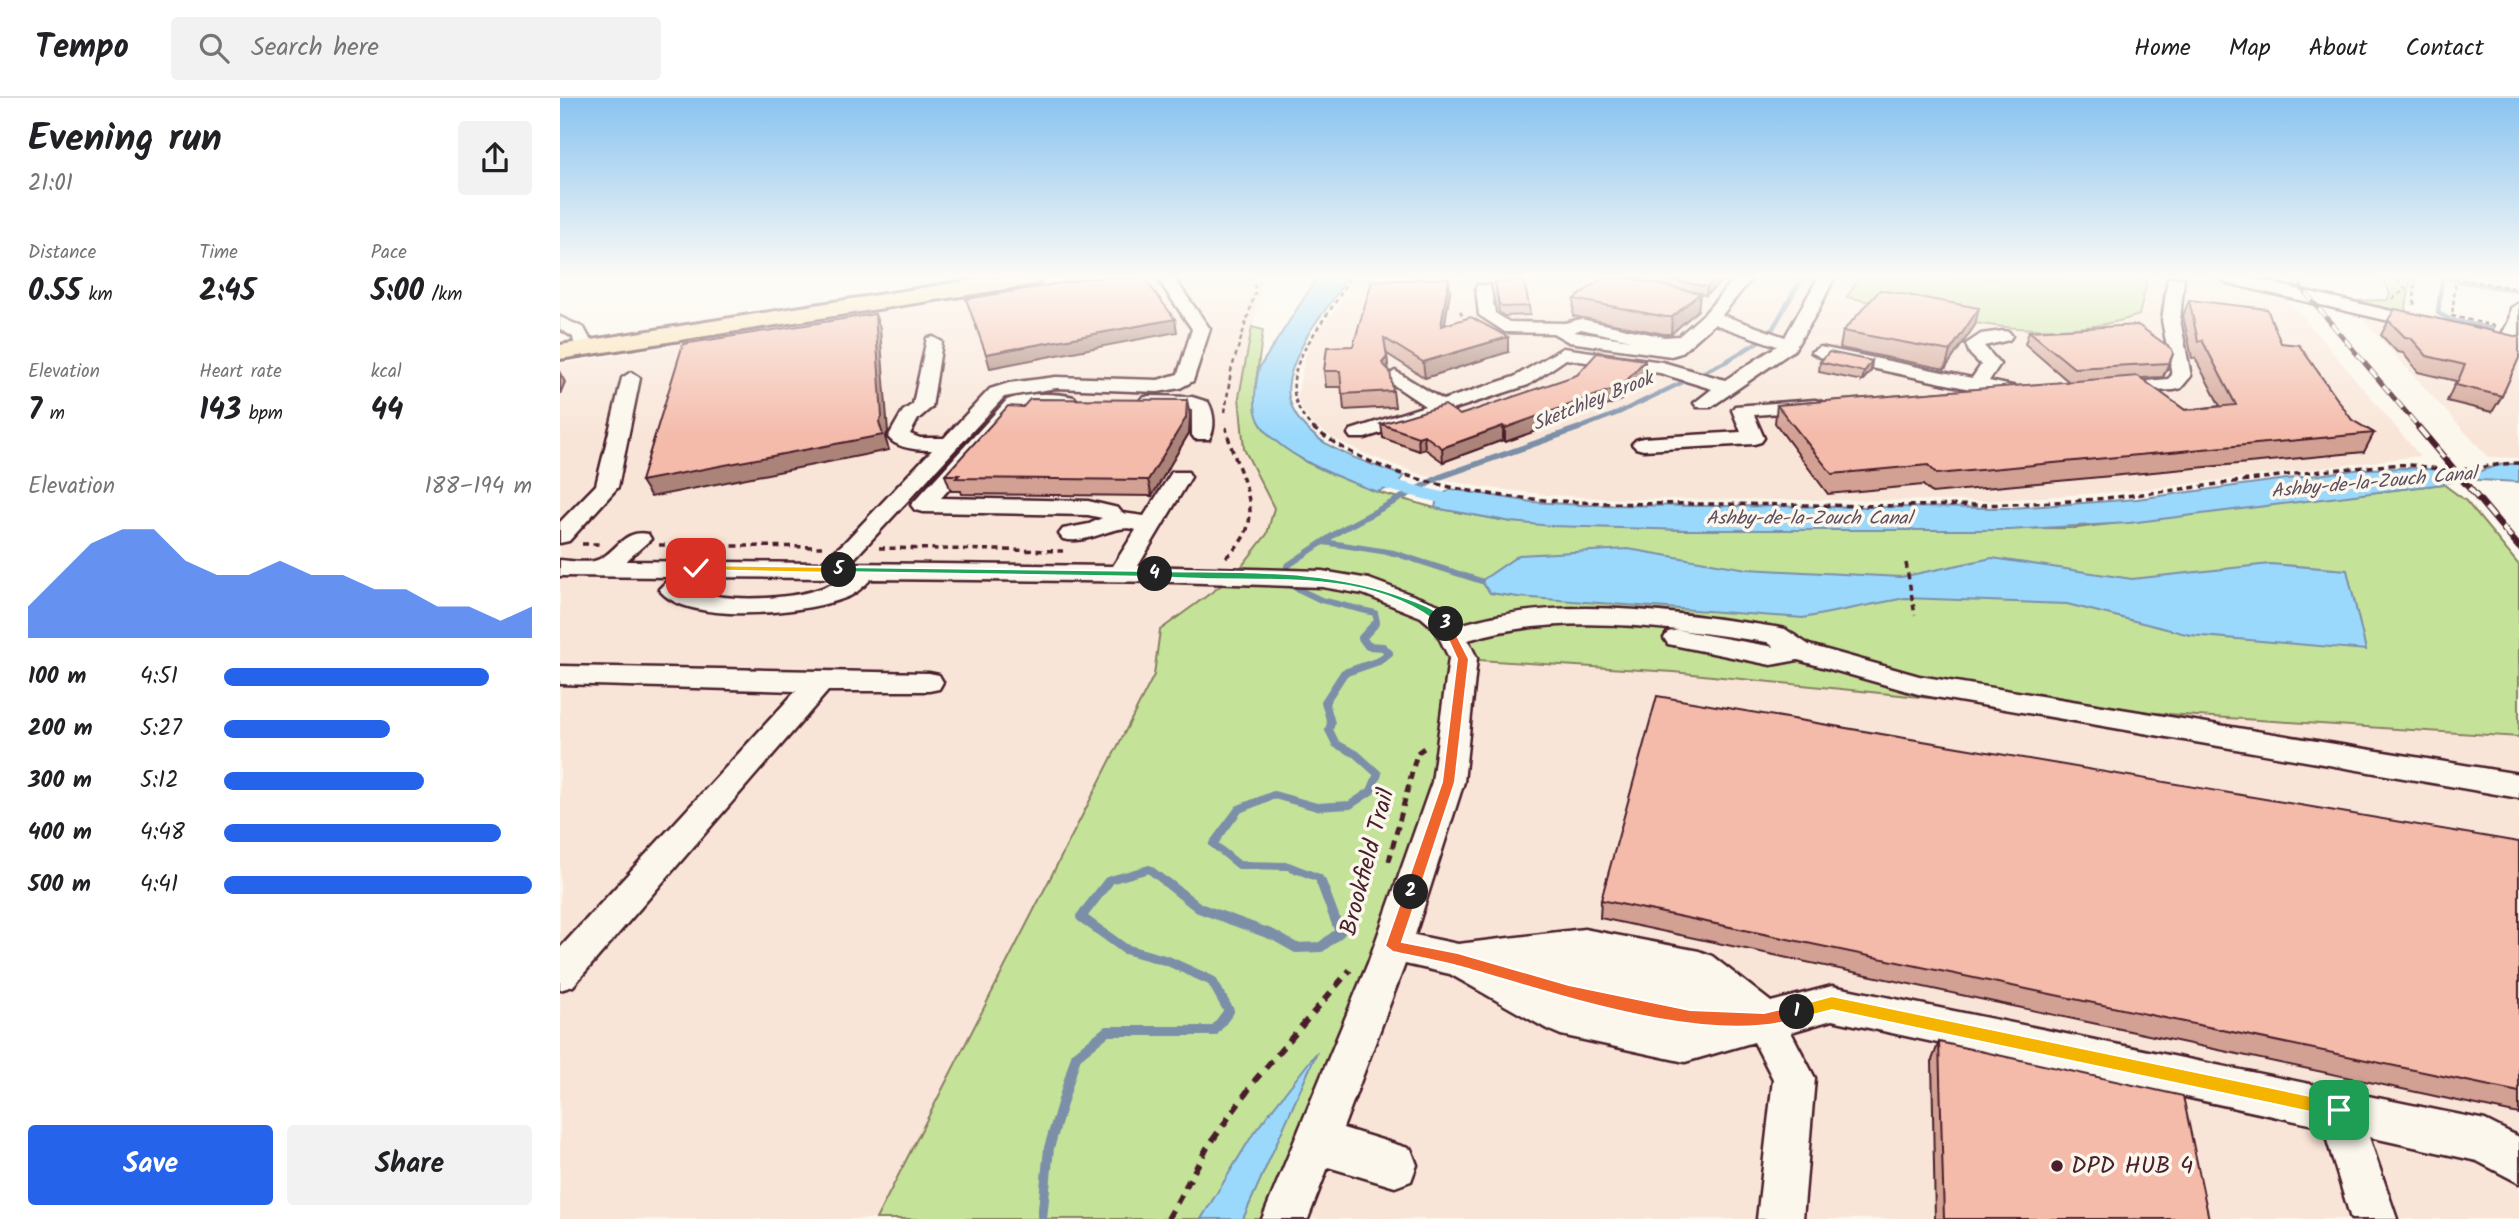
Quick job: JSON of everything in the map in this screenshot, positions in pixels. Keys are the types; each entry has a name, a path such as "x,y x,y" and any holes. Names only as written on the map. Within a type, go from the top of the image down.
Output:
{"highway":[{"path":"571,350 697,330"}],"street":[{"path":"571,350 584,343 581,334 575,330"},
{"path":"828,570 853,548 997,393 1017,386 1040,383 1158,386 1173,384 1186,377 1201,330"},
{"path":"1565,330 1562,333 1569,337 1671,351 1697,330"},
{"path":"1752,330 1783,343"},
{"path":"1704,403 1722,385 1783,343 1794,330"},
{"path":"2092,390 2166,385 2179,380 2182,371 2173,330"},
{"path":"1978,384 1991,364 1976,350 1975,344 1987,338 2003,336"},
{"path":"2485,338 2514,338"},
{"path":"933,342 922,407 910,415 898,437 918,444 948,444"},
{"path":"1820,352 2017,393"},
{"path":"1358,434 1521,381 1563,353 1666,363 1690,375 1722,385"},
{"path":"1395,377 1441,407"},
{"path":"560,536 607,487 631,378"},
{"path":"1941,398 2054,391"},
{"path":"1148,528 1140,522 1114,519 1110,513 1088,508 923,505 1014,404 1025,400 1192,403 1201,406 1203,412 1202,435"},
{"path":"1643,444 1754,438 1742,410 1835,404"},
{"path":"1121,575 1180,477"},
{"path":"1071,534 1090,532 1110,525 1114,519"},
{"path":"605,566 639,539"},
{"path":"560,568 605,566 1322,579 1369,587 1430,611 1447,625 1463,659 1448,782 1393,946 1285,1219"},
{"path":"696,568 672,589 695,602 721,604 782,603 811,598 843,590 865,570"},
{"path":"1453,636 1492,624 1543,616 1615,620 1673,637 1729,649 1771,656 1799,651 1918,685 2519,786"},
{"path":"560,675 929,682"},
{"path":"560,974 820,682"},
{"path":"1393,946 1458,960 1577,967 1695,992 1764,1021 1794,1078 1780,1219"},
{"path":"1458,960 1561,1017 1685,1044 1832,1003 2485,1141 2519,1161"},
{"path":"2339,1110 2374,1219"},
{"path":"1315,1142 1395,1164"}],"path":[{"path":"1225,414 1231,371 1244,330"},
{"path":"1315,330 1301,358 1293,385 1298,410 1318,433 1362,456 1430,482 1476,491 1566,502 1991,505 2136,495 2357,467 2407,465 2451,471 2495,462 2519,463"},
{"path":"2492,330 2514,338"},
{"path":"1215,562 1238,548 1250,533 1253,513 1228,446 1226,424"},
{"path":"1906,563 1915,615"},
{"name":"Brookfield Trail","path":"1387,871 1418,753 1434,740"},
{"name":"Brookfield Trail","path":"1168,1219 1207,1148 1256,1079 1344,980 1358,959"}],"shaded area":[{"path":"763,330 1252,330 1239,397 1244,449 1274,508 1267,534 1234,576 1160,630 1154,675 876,1219 560,1219 560,364"},
{"path":"1319,330 2314,330 2420,456 2131,491 1985,501 1616,499 1548,495 1481,487 1422,475 1365,454 1312,424 1297,397 1305,357"},
{"path":"2372,330 2451,330 2519,346 2519,458 2488,457"},
{"path":"1463,658 1673,672 1939,699 2519,737 2519,1219 1285,1219"}],"green space":[{"path":"1251,330 1263,330 1256,382 1273,438 1306,462 1377,492 1435,508 1512,522 1687,530 2076,528 2443,484 2466,501 2519,565 2519,737 1939,699 1673,672 1463,659 1448,782 1285,1219 876,1219 1154,675 1160,630 1234,576 1267,534 1274,508 1244,449 1239,397"}],"water":[{"path":"1283,330 1310,330 1289,382 1289,397 1295,413 1305,427 1335,449 1404,476 1395,486 1377,492 1345,480 1289,451 1262,426 1256,412 1259,368"},
{"path":"2503,464 2519,464 2519,482 2459,479 2443,484 2129,523 2009,530 1687,530 1552,526 1512,522 1435,508 1437,498 1451,489 1532,502 1582,505 2012,508 2137,499 2362,469 2410,468 2477,472"},
{"path":"1628,549 1747,569 1901,577 1992,558 2132,579 2270,564 2347,570 2366,650 2190,635 2067,604 1905,598 1803,618 1518,597 1490,593 1481,581 1519,555"},
{"path":"1317,1052 1243,1219 1201,1219 1253,1134"}],"building":[{"path":"771,330 876,330 882,417 879,422 883,435 641,481 683,344"},
{"path":"977,330 1114,330 986,354"},
{"path":"1358,330 1496,330 1508,337 1423,362 1384,338 1387,357 1382,363 1390,371 1393,391 1342,394 1340,371 1324,371 1327,347 1353,346"},
{"path":"1844,330 1964,330 1950,351"},
{"path":"2146,330 2172,349 2173,354 2169,363 2074,368 2029,331"},
{"path":"2196,330 2276,330 2281,343 2299,345 2352,420 2374,433 1937,474 1928,465 1832,474 1777,405 2138,376 2185,410 2236,405 2202,340 2198,341"},
{"path":"2398,330 2489,330 2519,337 2519,358 2502,396 2456,385 2465,365 2427,356 2411,338 2405,337"},
{"path":"1829,352 1872,361 1864,372 1820,362"},
{"path":"1597,353 1645,360 1622,386 1442,448 1424,435 1418,437 1381,424 1445,405 1460,415 1577,375"},
{"path":"1030,399 1187,400 1186,418 1148,480 956,478 959,475 945,475 1008,406 1023,407"},
{"path":"1657,696 2519,842 2519,1092 1601,900"},
{"name":"DPD HUB 4","path":"1939,1042 2183,1096 2209,1219 1944,1219"}],"waterway":[{"name":"Sketchley Brook","path":"1574,430 1618,413 1727,361 1769,335 1772,330"},
{"path":"1287,566 1341,530 1440,477 1579,428"},
{"name":"Ashby-de-la-Zouch Canal","path":"1366,474 1395,486 1468,504"},
{"path":"1324,542 1394,553 1481,581"},
{"path":"1292,586 1321,600 1375,613 1377,622 1373,627"},
{"path":"1321,884 1319,878 1288,866 1239,865 1213,844 1239,809 1274,795 1317,807 1350,805 1371,791 1378,774 1356,754 1336,744 1329,730 1331,723 1325,702 1344,673 1379,661 1389,653 1383,647 1368,646 1362,638 1374,625"},
{"path":"1107,884 1110,880 1149,869 1168,884"},
{"path":"1042,1219 1049,1148 1076,1056 1107,1031 1214,1031 1229,1011 1212,981 1168,961 1125,949 1081,917 1108,882"},
{"path":"1166,882 1199,908 1273,935 1296,948 1321,947 1340,932 1321,882"}],"railway":[{"path":"2337,330 2421,430"},
{"path":"2419,428 2519,547"}],"place":[{"name":"DPD HUB 4","path":"2057,1166"}],"route":[{"path":"696,568 1174,574 1322,579 1369,587 1430,611 1447,625 1463,659 1448,782 1393,946 1458,960 1569,992 1690,1017 1764,1021 1832,1003 2339,1110"}]}
